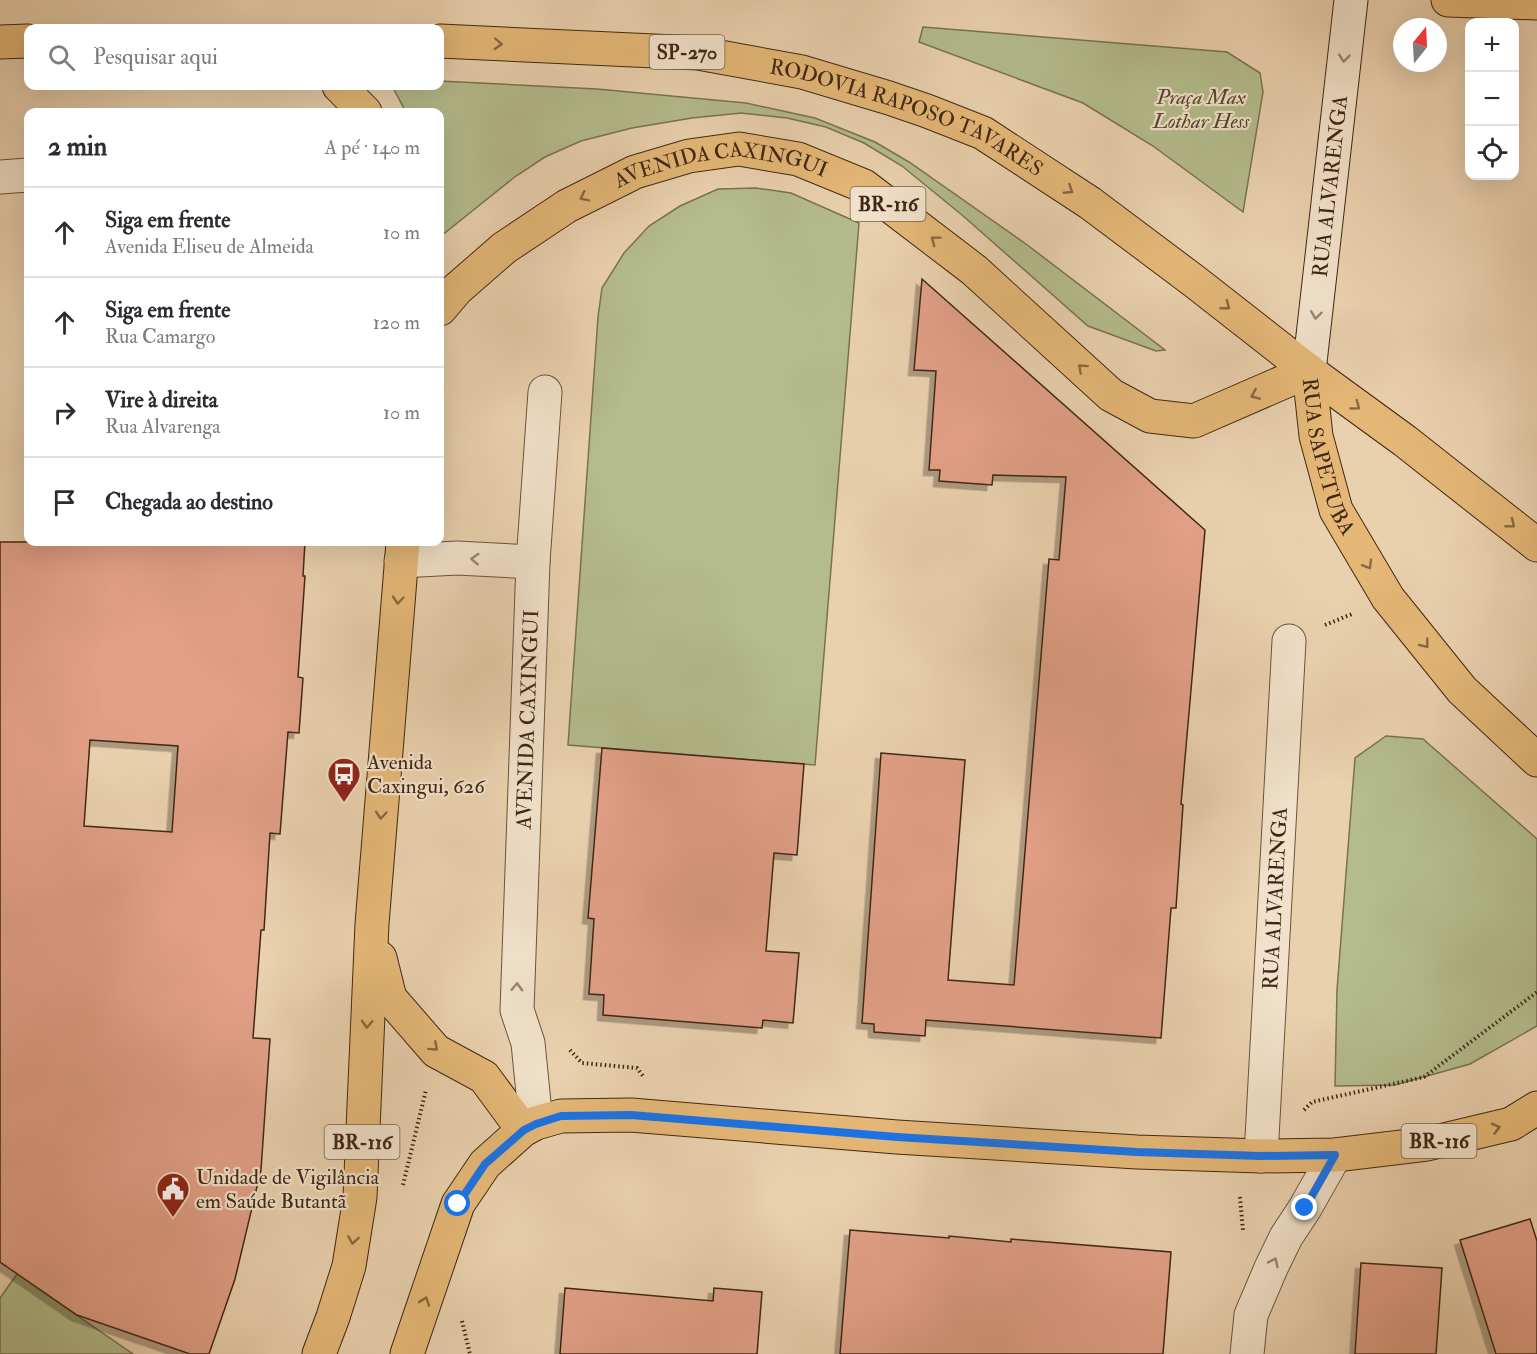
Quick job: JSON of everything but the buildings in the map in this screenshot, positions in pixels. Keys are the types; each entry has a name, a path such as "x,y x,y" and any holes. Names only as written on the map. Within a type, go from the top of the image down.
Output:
{"main road":[{"path":"1448,0 1537,3"},
{"path":"0,42 24,40"},
{"name":"RODOVIA RAPOSO TAVARES","path":"444,41 698,53 802,72 927,111 983,133 1090,203 1309,371"},
{"path":"343,90 361,108"},
{"name":"AVENIDA CAXINGUI","path":"444,304 457,289 504,248 567,206 635,172 689,156 739,149 798,159 864,186 974,270 1111,395 1150,416 1194,421 1309,371"},
{"name":"RUA SAPETUBA","path":"1309,371 1405,441 1537,545"},
{"name":"RUA SAPETUBA","path":"1309,371 1316,436 1336,510 1388,598 1462,690 1537,760"},
{"name":"BR-116","path":"319,1354 349,1266 360,1197 372,924 402,551"},
{"name":"BR-116","path":"372,924 390,998 436,1051 484,1077 530,1127"},
{"name":"BR-116","path":"406,1354 458,1204 485,1164 530,1127 561,1116 631,1115 909,1138 1137,1152 1261,1156 1335,1155 1427,1144 1511,1124 1537,1108"}],"street":[{"name":"RUA ALVARENGA","path":"1309,371 1351,0"},
{"path":"0,177 24,175"},
{"name":"AVENIDA CAXINGUI","path":"530,1127 528,1043 516,1010 533,562 545,392"},
{"path":"402,551 457,558 533,562"},
{"name":"RUA ALVARENGA","path":"1261,1156 1289,641"},
{"path":"484,1077 506,1077 518,1073 528,1043"},
{"path":"1247,1354 1251,1315 1271,1268 1286,1237 1335,1155"}],"path":[{"path":"1289,641 1388,598"},
{"path":"1261,1156 1312,1102 1424,1077 1537,992"},
{"path":"566,1046 582,1063 637,1068 679,1119"},
{"path":"402,1189 436,1051"}],"green space":[{"name":"Praça Max Lothar Hess","path":"923,27 1227,52 1260,73 1263,92 1243,212 1153,146 1083,103 919,42"},
{"path":"444,81 597,89 746,103 815,118 875,142 909,162 1026,244 1165,350 1156,351 1088,326 962,215 902,166 864,143 826,127 787,118 741,113 632,128 581,141 545,157 516,176 444,234 444,108 404,108 394,90 444,90"},
{"path":"756,188 791,193 859,223 815,765 568,745 598,317 602,288 624,253 649,226 680,206 718,189"},
{"path":"1386,736 1423,739 1537,839 1537,1026 1470,1064 1395,1085 1335,1086 1337,990 1355,758"},
{"path":"17,1274 133,1354 0,1354 0,1298"}],"place":[{"name":"Avenida Caxingui, 626","path":"344,803"},
{"name":"Unidade de Vigilância em Saúde Butantã","path":"173,1218"}],"route":[{"path":"458,1204 485,1164 524,1130 561,1116 631,1115 897,1137 1137,1152 1261,1156 1335,1155 1305,1208"}]}
